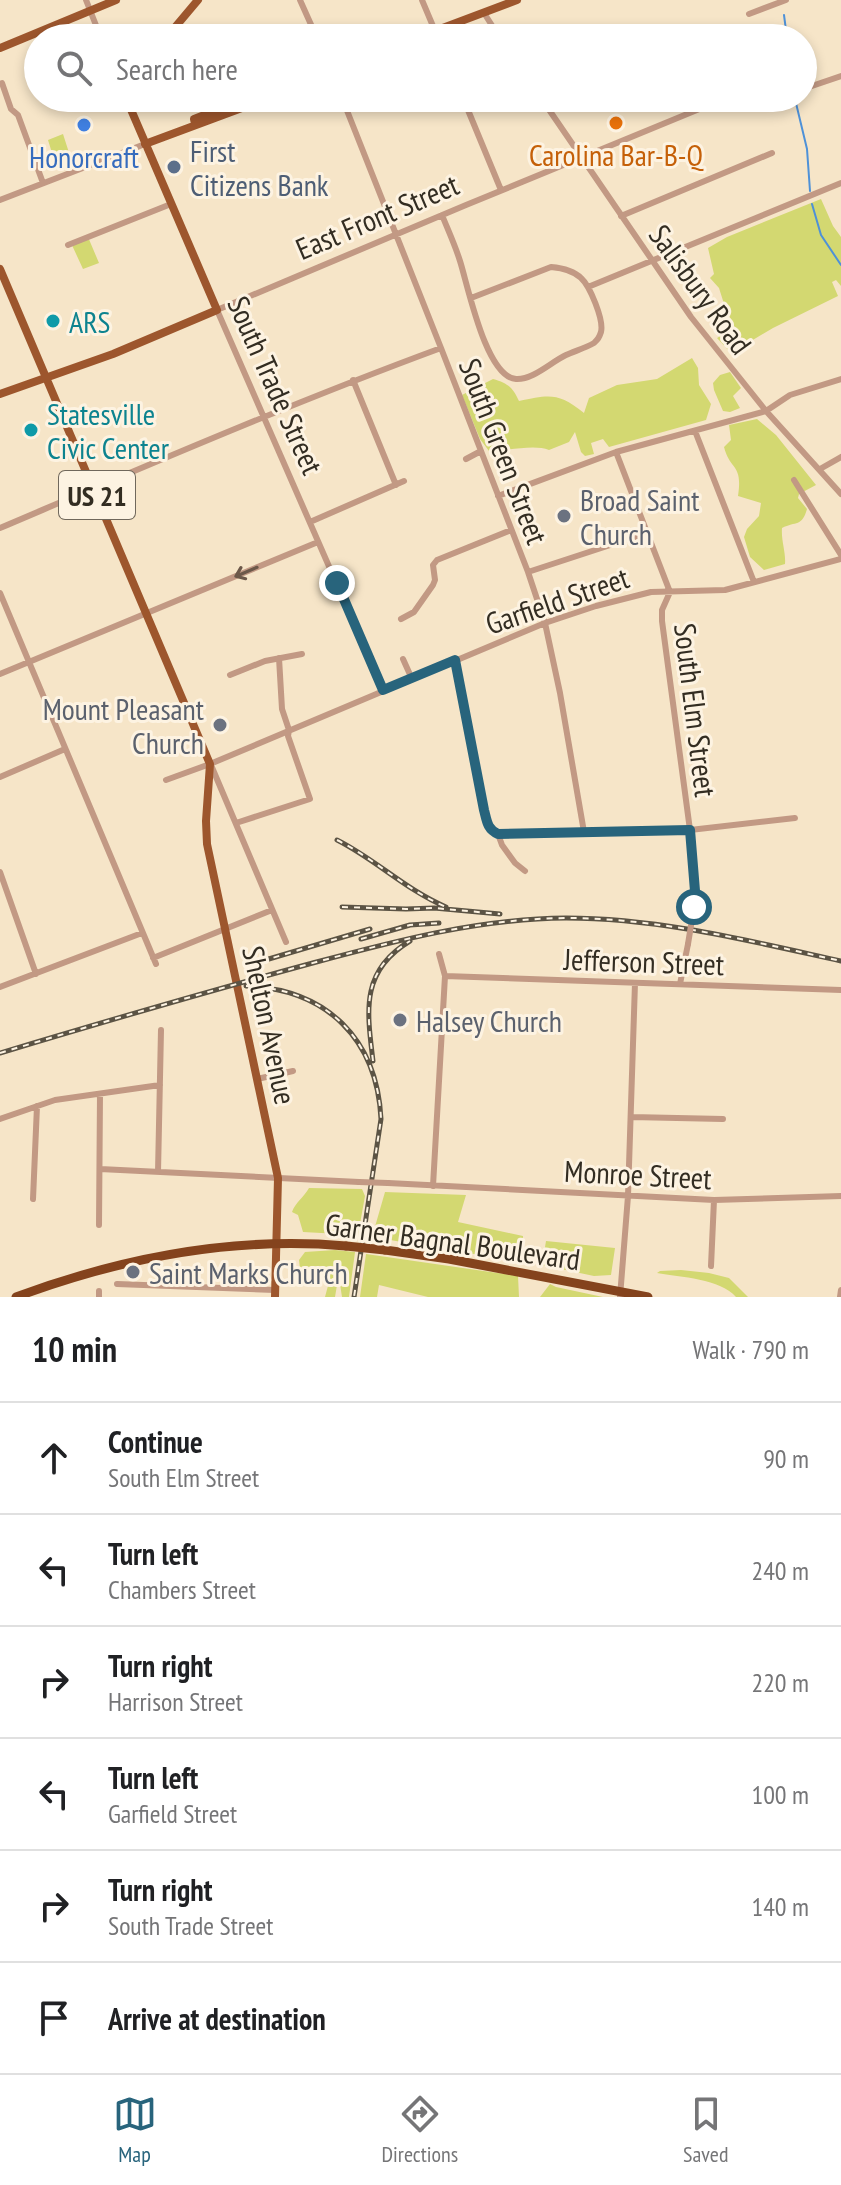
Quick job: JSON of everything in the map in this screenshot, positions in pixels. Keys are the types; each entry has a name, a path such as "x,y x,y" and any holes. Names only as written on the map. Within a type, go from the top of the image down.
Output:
{"highway":[{"name":"Garner Bagnal Boulevard","path":"16,1297 82,1274 142,1259 202,1249 276,1244 385,1250 648,1297"}],"main road":[{"path":"60,24 116,0"},
{"path":"178,24 198,0"},
{"path":"459,24 517,0"},
{"path":"0,48 24,38"},
{"name":"South Trade Street","path":"132,112 217,310"},
{"path":"145,144 195,124 194,119 215,112"},
{"path":"1,275 46,378"},
{"name":"East Front Street","path":"0,394 113,354 217,310"},
{"name":"US 21","path":"46,378 210,764"},
{"name":"Shelton Avenue","path":"210,764 207,844 278,1178 275,1293"}],"street":[{"path":"86,0 95,24"},
{"path":"300,0 311,24"},
{"path":"422,0 432,24"},
{"path":"749,14 786,0"},
{"path":"484,13 491,24"},
{"path":"817,84 841,76"},
{"path":"3,87 11,109 18,115 43,183"},
{"name":"South Green Street","path":"348,112 528,572 545,623 584,832"},
{"path":"469,112 501,190"},
{"name":"Salisbury Road","path":"550,112 691,317 766,411 841,494"},
{"name":"East Front Street","path":"217,310 691,112"},
{"path":"0,200 145,144"},
{"path":"621,216 772,153"},
{"path":"588,287 841,183"},
{"path":"68,245 171,204"},
{"path":"442,215 459,257 471,298 488,349 502,373 521,380 587,347 599,337 601,322 588,287 572,271 551,267 471,298"},
{"name":"South Trade Street","path":"217,310 383,690"},
{"path":"0,528 353,380 441,348"},
{"path":"498,496 616,452 766,411 790,395 841,379"},
{"path":"353,380 396,485"},
{"path":"695,431 754,582"},
{"path":"466,459 481,451"},
{"name":"South Elm Street","path":"616,452 670,592 662,610 662,621 690,830 695,891 680,984"},
{"path":"820,469 841,457"},
{"path":"794,480 841,557"},
{"path":"310,522 404,481"},
{"path":"401,619 414,612 433,585 433,565 437,560 511,530"},
{"path":"528,572 647,533"},
{"path":"0,674 318,542"},
{"name":"Garfield Street","path":"166,780 545,623 596,606 651,592 716,591 841,557"},
{"path":"0,593 154,961 272,910"},
{"path":"230,675 265,661 302,654"},
{"path":"236,823 310,799 282,709 279,658"},
{"path":"403,659 412,679"},
{"path":"455,660 487,824 498,834 507,853 525,871"},
{"path":"0,777 65,749"},
{"path":"210,764 286,942"},
{"path":"498,834 690,830 795,818"},
{"path":"0,872 36,974"},
{"path":"0,987 142,933"},
{"path":"433,1186 445,976 439,954"},
{"name":"Jefferson Street","path":"445,976 841,990"},
{"path":"621,1294 628,1196 635,983"},
{"path":"158,1172 161,1030"},
{"path":"257,1079 293,1071"},
{"path":"0,1119 62,1099 160,1085"},
{"path":"99,1225 100,1094"},
{"path":"33,1199 37,1106"},
{"path":"631,1117 723,1119"},
{"name":"Monroe Street","path":"100,1169 714,1200 841,1196"},
{"path":"711,1266 714,1200"},
{"path":"117,1284 275,1293"},
{"path":"186,1287 186,1297"},
{"path":"840,1297 841,1290"}],"green space":[{"path":"63,134 72,162 57,169 48,140"},
{"path":"821,199 841,237 841,286 836,280 832,282 838,296 731,353 717,338 735,328 719,288 710,278 714,274 708,248 727,237"},
{"path":"88,237 99,263 83,269 71,243"},
{"path":"692,358 698,368 699,385 711,404 706,420 609,447 603,439 591,443 594,454 585,456 575,432 569,442 549,450 489,451 480,439 462,395 493,379 509,387 519,401 538,397 560,398 584,413 589,398 617,385 657,379"},
{"path":"730,372 741,388 733,396 740,408 730,412 723,411 713,383 720,375"},
{"path":"757,419 776,435 816,485 799,494 798,498 807,509 803,519 782,528 785,564 764,570 750,557 744,537 759,516 761,503 738,496 739,478 724,447 731,440 729,425"},
{"path":"309,1188 362,1189 365,1196 358,1235 303,1232 298,1215 292,1212"},
{"path":"385,1192 466,1195 458,1222 523,1236 522,1262 372,1237"},
{"path":"546,1241 615,1248 611,1275 594,1276 542,1265"},
{"path":"305,1252 355,1252 349,1297 342,1297 340,1284 337,1285 335,1297 325,1297 329,1282 300,1269 299,1260"},
{"path":"366,1254 518,1276 519,1297 428,1297 379,1285 377,1297 360,1297"},
{"path":"681,1270 729,1278 748,1297 736,1297 721,1286 710,1283 657,1273"},
{"path":"550,1284 556,1287 603,1297 540,1297"}],"waterway":[{"path":"784,15 785,24"},
{"path":"798,112 807,149 810,191"},
{"path":"812,204 821,235 841,265"}],"railway":[{"path":"337,840 417,892 446,907"},
{"path":"342,907 434,908 500,914"},
{"path":"0,1053 341,955 500,922 566,918 670,926 841,961"},
{"path":"361,939 410,925 439,923"},
{"path":"262,961 370,929"},
{"path":"373,1061 370,994 382,965 410,941"},
{"path":"246,986 275,989 323,1008 358,1043 370,1065 381,1119 354,1297"}],"place":[{"name":"Carolina Bar-B-Q","path":"616,123"},
{"name":"Honorcraft","path":"84,125"},
{"name":"First Citizens Bank","path":"174,167"},
{"name":"ARS","path":"53,321"},
{"name":"Statesville Civic Center","path":"31,430"},
{"name":"Broad Saint Church","path":"564,516"},
{"name":"Mount Pleasant Church","path":"220,725"},
{"name":"Halsey Church","path":"400,1020"},
{"name":"Saint Marks Church","path":"133,1272"}],"route":[{"path":"337,583 383,690 455,660 484,810 492,831 498,834 690,830 694,907"}]}
